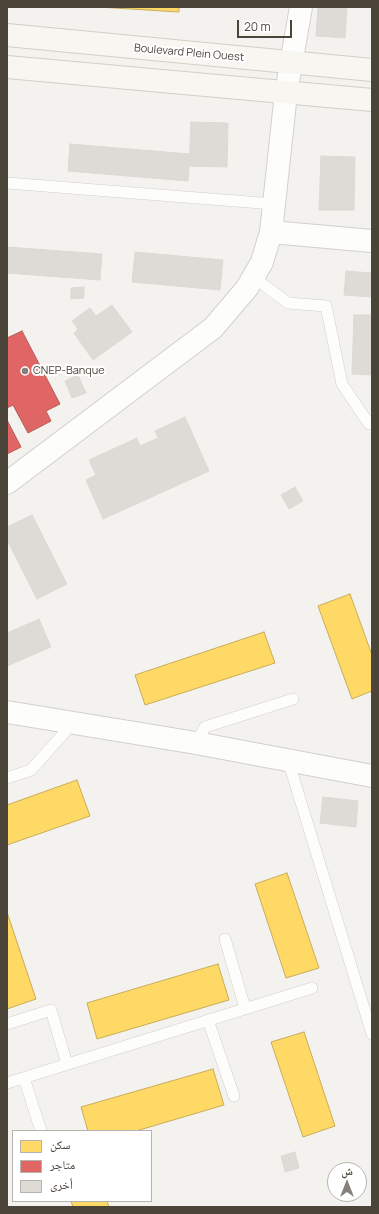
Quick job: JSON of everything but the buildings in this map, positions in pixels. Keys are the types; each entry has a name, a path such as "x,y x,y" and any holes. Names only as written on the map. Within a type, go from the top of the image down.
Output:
{"main road":[{"name":"Boulevard Plein Ouest","path":"7,35 372,70"},
{"path":"7,67 372,100"}],"street":[{"path":"7,483 214,328 240,298 253,277 262,262 271,232 286,92 301,7"},
{"path":"271,232 372,241"},
{"path":"7,712 196,743 372,776"}],"lane":[{"path":"7,183 274,204"},
{"path":"253,277 288,303 326,306 342,384 369,424"},
{"path":"196,743 205,727 293,699"},
{"path":"7,778 31,770 73,723"},
{"path":"288,760 372,1034"},
{"path":"225,939 245,1008"},
{"path":"7,1083 312,988"},
{"path":"7,1024 51,1010 67,1064"},
{"path":"208,1020 234,1096"},
{"path":"24,1078 41,1130"}],"place":[{"name":"CNEP-Banque","path":"25,371"}]}
